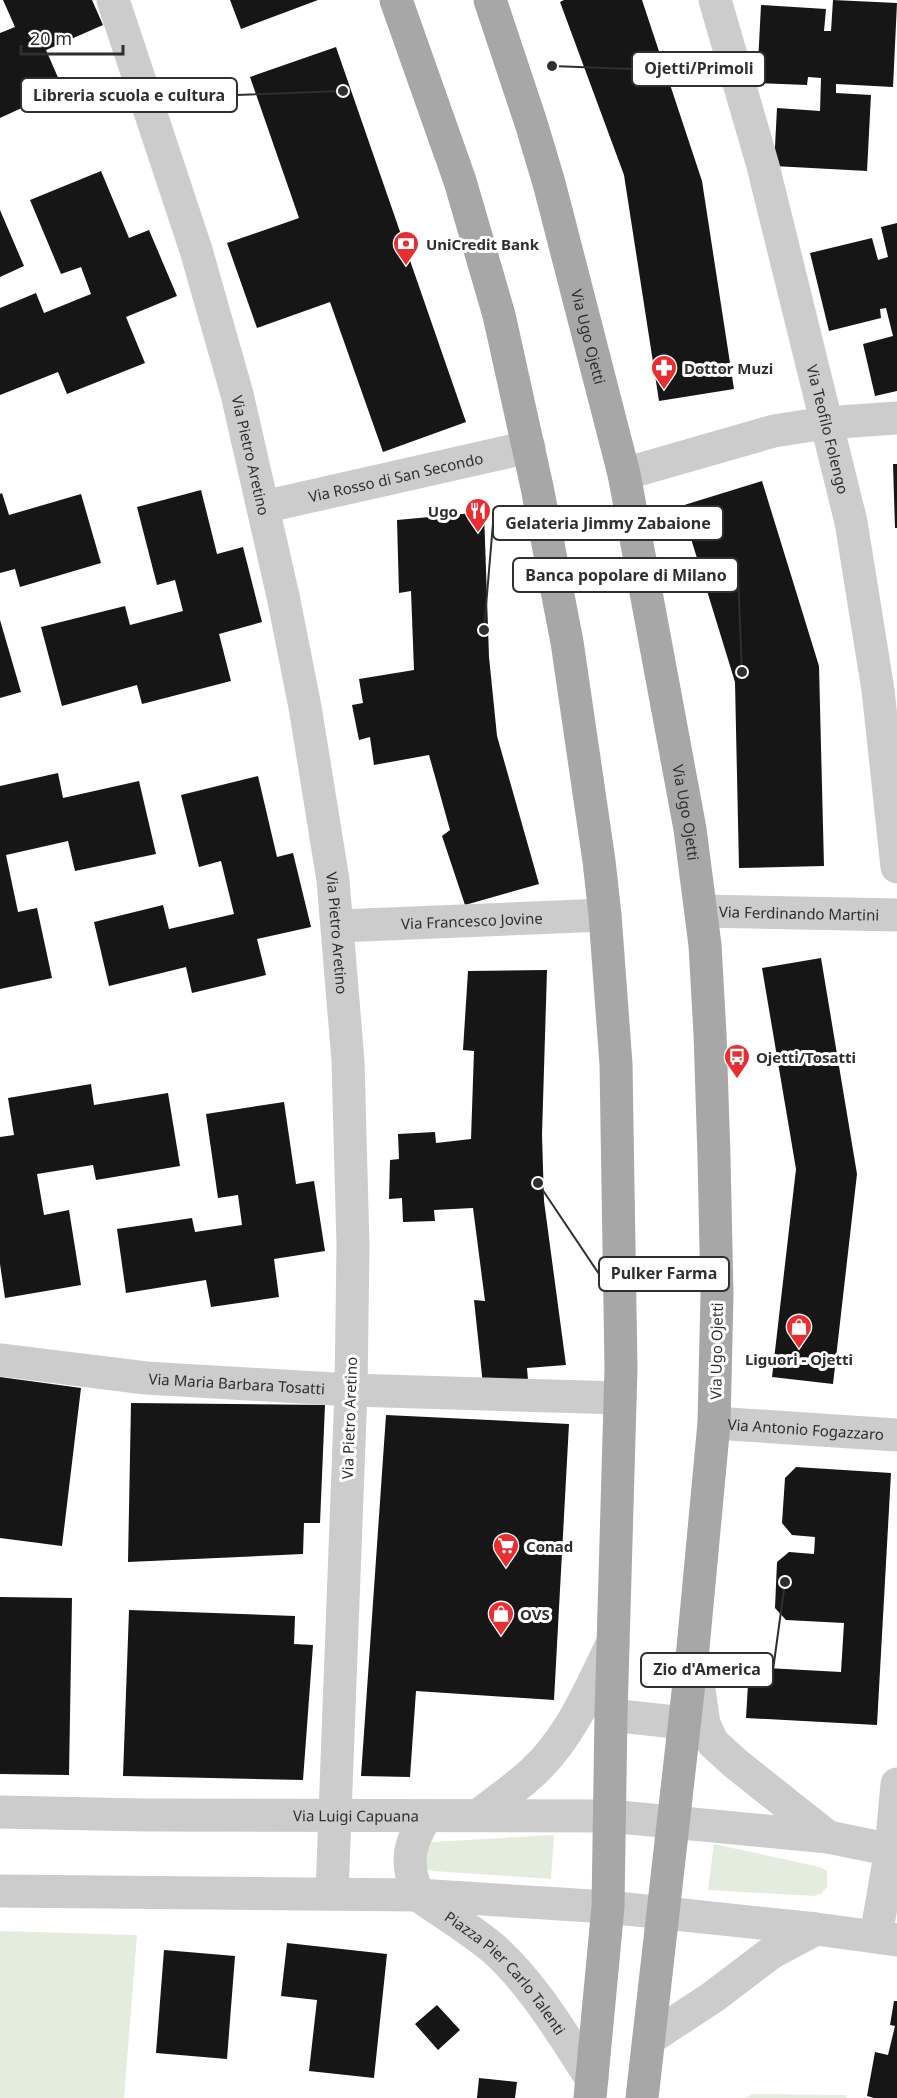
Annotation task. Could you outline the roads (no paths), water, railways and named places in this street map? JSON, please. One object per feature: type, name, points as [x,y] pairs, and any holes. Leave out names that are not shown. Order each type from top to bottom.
[{"type":"main road","points":[[396,0],[474,223],[499,315],[529,447],[567,642],[598,850],[616,1064],[620,1398],[613,1642]]},
{"type":"main road","name":"Via Ugo Ojetti","points":[[490,0],[549,183],[624,474],[690,829],[701,911],[710,1034],[717,1295],[714,1423],[693,1648]]},
{"type":"main road","name":"Piazza Pier Carlo Talenti","points":[[591,2088],[608,1907],[613,1642]]},
{"type":"main road","points":[[642,2098],[693,1648]]},
{"type":"street","name":"Via Pietro Aretino","points":[[113,0],[181,202],[237,393],[284,596],[327,838],[338,926],[348,1061],[352,1160],[351,1390],[332,1894]]},
{"type":"street","name":"Via Teofilo Folengo","points":[[715,0],[763,166],[851,522],[888,689],[897,867]]},
{"type":"street","points":[[624,474],[774,431],[825,423],[897,418]]},
{"type":"street","name":"Via Rosso di San Secondo","points":[[263,507],[529,447]]},
{"type":"street","name":"Via Ferdinando Martini","points":[[701,911],[897,915]]},
{"type":"street","name":"Via Francesco Jovine","points":[[338,926],[605,915]]},
{"type":"street","name":"Via Maria Barbara Tosatti","points":[[0,1360],[146,1378],[351,1390],[620,1398]]},
{"type":"street","name":"Via Antonio Fogazzaro","points":[[714,1423],[897,1436]]},
{"type":"street","points":[[479,1815],[533,1772],[556,1748],[578,1714],[613,1642]]},
{"type":"street","points":[[693,1648],[704,1724],[713,1743],[828,1836]]},
{"type":"street","points":[[611,1715],[684,1723]]},
{"type":"street","points":[[887,1938],[897,1784]]},
{"type":"street","name":"Via Luigi Capuana","points":[[0,1812],[426,1817],[416,1834],[410,1854],[412,1880],[418,1895]]},
{"type":"street","points":[[426,1817],[609,1816],[828,1836],[894,1850]]},
{"type":"street","points":[[0,1891],[418,1895]]},
{"type":"street","name":"Piazza Pier Carlo Talenti","points":[[418,1895],[608,1907],[887,1938]]},
{"type":"street","name":"Piazza Pier Carlo Talenti","points":[[418,1895],[479,1937],[513,1969],[549,2014],[591,2088]]},
{"type":"street","points":[[649,2039],[713,1997],[771,1953],[816,1929]]},
{"type":"place","name":"Ojetti/Primoli","points":[[552,66]]},
{"type":"place","name":"Libreria scuola e cultura","points":[[343,91]]},
{"type":"place","name":"UniCredit Bank","points":[[406,267]]},
{"type":"place","name":"Dottor Muzi","points":[[664,391]]},
{"type":"place","name":"Ugo","points":[[478,534]]},
{"type":"place","name":"Gelateria Jimmy Zabaione","points":[[484,630]]},
{"type":"place","name":"Banca popolare di Milano","points":[[742,672]]},
{"type":"place","name":"Ojetti/Tosatti","points":[[737,1080]]},
{"type":"place","name":"Pulker Farma","points":[[538,1183]]},
{"type":"place","name":"Liguori - Ojetti","points":[[799,1350]]},
{"type":"place","name":"Conad","points":[[506,1569]]},
{"type":"place","name":"Zio d'America","points":[[785,1582]]},
{"type":"place","name":"OVS","points":[[501,1637]]}]
